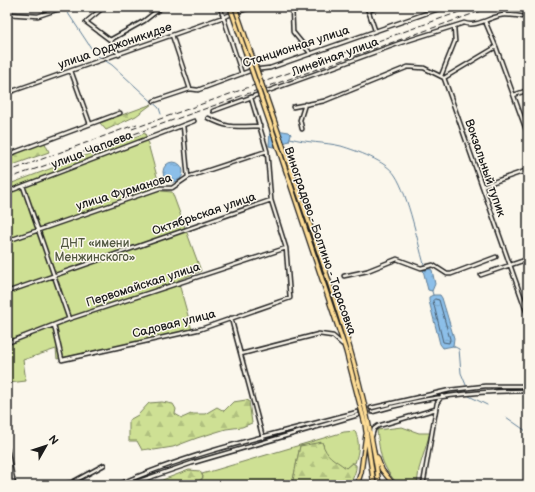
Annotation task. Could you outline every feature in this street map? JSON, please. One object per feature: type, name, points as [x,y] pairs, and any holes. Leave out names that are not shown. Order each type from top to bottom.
[{"type":"main road","name":"Виноградово - Болтино - Тарасовка","points":[[230,7],[346,351],[366,424],[374,485]]},
{"type":"main road","name":"Виноградово - Болтино - Тарасовка","points":[[235,7],[354,358],[374,446],[379,485]]},
{"type":"main road","points":[[357,485],[365,454],[366,424]]},
{"type":"main road","points":[[374,446],[382,470],[394,485]]},
{"type":"street","points":[[104,7],[86,22],[110,40],[118,55]]},
{"type":"street","points":[[110,40],[144,21],[162,7]]},
{"type":"street","points":[[220,7],[242,74]]},
{"type":"street","name":"улица Орджоникидзе","points":[[7,94],[252,7]]},
{"type":"street","points":[[292,7],[293,32],[311,54]]},
{"type":"street","points":[[367,7],[376,30]]},
{"type":"street","points":[[368,11],[378,7]]},
{"type":"street","name":"Станционная улица","points":[[154,101],[190,89],[198,90],[242,74],[270,68],[444,7]]},
{"type":"street","points":[[502,7],[505,15],[528,18]]},
{"type":"street","points":[[7,14],[38,16],[62,8]]},
{"type":"street","name":"Линейная улица","points":[[213,111],[400,43],[464,23],[468,24],[485,21],[505,15]]},
{"type":"street","points":[[485,21],[528,135]]},
{"type":"street","points":[[443,77],[455,39],[454,26]]},
{"type":"street","points":[[172,35],[190,89]]},
{"type":"street","points":[[443,77],[496,47]]},
{"type":"street","points":[[293,107],[324,101],[408,67],[424,68],[443,77]]},
{"type":"street","points":[[71,71],[90,124]]},
{"type":"street","name":"Вокзальный тупик","points":[[443,77],[528,316]]},
{"type":"street","points":[[514,95],[528,90]]},
{"type":"street","points":[[251,98],[267,151],[271,200],[286,248]]},
{"type":"street","points":[[302,129],[300,120],[305,104]]},
{"type":"street","points":[[7,155],[120,113]]},
{"type":"street","points":[[208,118],[218,124],[234,128],[260,126]]},
{"type":"street","points":[[188,177],[183,125],[194,122]]},
{"type":"street","name":"улица Чапаева","points":[[7,192],[183,125]]},
{"type":"street","name":"улица Фурманова","points":[[7,241],[160,188],[172,188],[188,177],[267,151]]},
{"type":"street","points":[[482,186],[528,170]]},
{"type":"street","points":[[23,186],[69,319]]},
{"type":"street","name":"Октябрьская улица","points":[[7,292],[271,200]]},
{"type":"street","name":"Садовая улица","points":[[54,325],[62,360],[201,329],[290,298],[286,248]]},
{"type":"street","name":"Первомайская улица","points":[[7,343],[69,319],[286,248]]},
{"type":"street","points":[[344,276],[367,271],[397,260],[421,268],[433,265],[447,274],[451,274],[496,257]]},
{"type":"street","points":[[481,275],[528,259]]},
{"type":"street","points":[[231,318],[264,438]]},
{"type":"street","points":[[528,325],[526,332],[528,332]]},
{"type":"street","points":[[241,354],[319,334],[333,336],[338,339],[346,351]]},
{"type":"street","points":[[528,386],[485,386],[450,390],[371,410],[442,396],[486,391],[528,391]]},
{"type":"street","points":[[423,485],[438,400],[442,396]]},
{"type":"street","points":[[429,399],[434,401],[437,407]]},
{"type":"street","points":[[372,436],[374,429],[378,426],[437,407]]},
{"type":"street","points":[[118,485],[149,472],[272,435],[358,414],[158,474],[128,485]]},
{"type":"street","points":[[7,449],[14,485]]},
{"type":"street","points":[[58,485],[71,483],[104,465]]},
{"type":"green space","points":[[152,104],[136,116],[106,130],[100,123]]},
{"type":"green space","name":"ДНТ «имени Менжинского»","points":[[145,133],[161,191],[172,192],[201,271],[178,280],[192,330],[57,359],[56,349],[23,360],[26,381],[9,383],[7,378],[7,185]]},
{"type":"green space","points":[[44,141],[49,152],[7,167],[7,156]]},
{"type":"green space","points":[[249,401],[252,423],[242,427],[226,429],[173,447],[154,450],[142,450],[137,441],[129,441],[129,420],[138,415],[149,403],[162,402],[173,404],[176,409],[175,414],[182,418],[191,414],[205,414],[217,407],[224,411],[233,402]]},
{"type":"green space","points":[[402,427],[419,433],[430,433],[419,469],[417,485],[399,485],[388,472],[382,460],[377,430]]},
{"type":"green space","points":[[355,431],[358,443],[357,455],[355,463],[352,463],[346,468],[328,456],[325,452],[323,444],[300,446],[292,485],[211,485],[212,484],[207,481],[202,485],[193,485],[201,481],[203,477],[202,474],[344,432]]},
{"type":"green space","points":[[322,442],[328,455],[334,460],[346,468],[352,463],[356,465],[356,470],[352,481],[349,485],[292,485],[300,446]]},
{"type":"green space","points":[[189,470],[200,471],[203,477],[193,484],[178,486],[149,485]]},
{"type":"water","points":[[270,129],[289,132],[291,134],[289,141],[273,147],[269,146]]},
{"type":"water","points":[[169,162],[177,162],[183,168],[183,176],[177,182],[169,182],[163,176],[163,168]]},
{"type":"water","points":[[423,270],[432,270],[435,284],[432,291],[428,290]]},
{"type":"water","points":[[433,295],[440,295],[442,298],[454,338],[453,346],[443,348],[440,344],[429,301],[429,297]]},
{"type":"waterway","points":[[64,7],[95,54],[112,65],[159,108],[161,114]]},
{"type":"waterway","points":[[290,138],[341,146],[371,157],[391,170],[405,195],[426,271]]},
{"type":"waterway","points":[[432,291],[433,295]]},
{"type":"waterway","points":[[453,346],[459,349],[461,373],[466,385]]},
{"type":"waterway","points":[[469,396],[487,405]]},
{"type":"waterway","points":[[506,417],[526,431],[528,435]]},
{"type":"railway","points":[[132,129],[473,7]]},
{"type":"railway","points":[[7,179],[492,7]]},
{"type":"railway","points":[[7,172],[137,124]]}]
